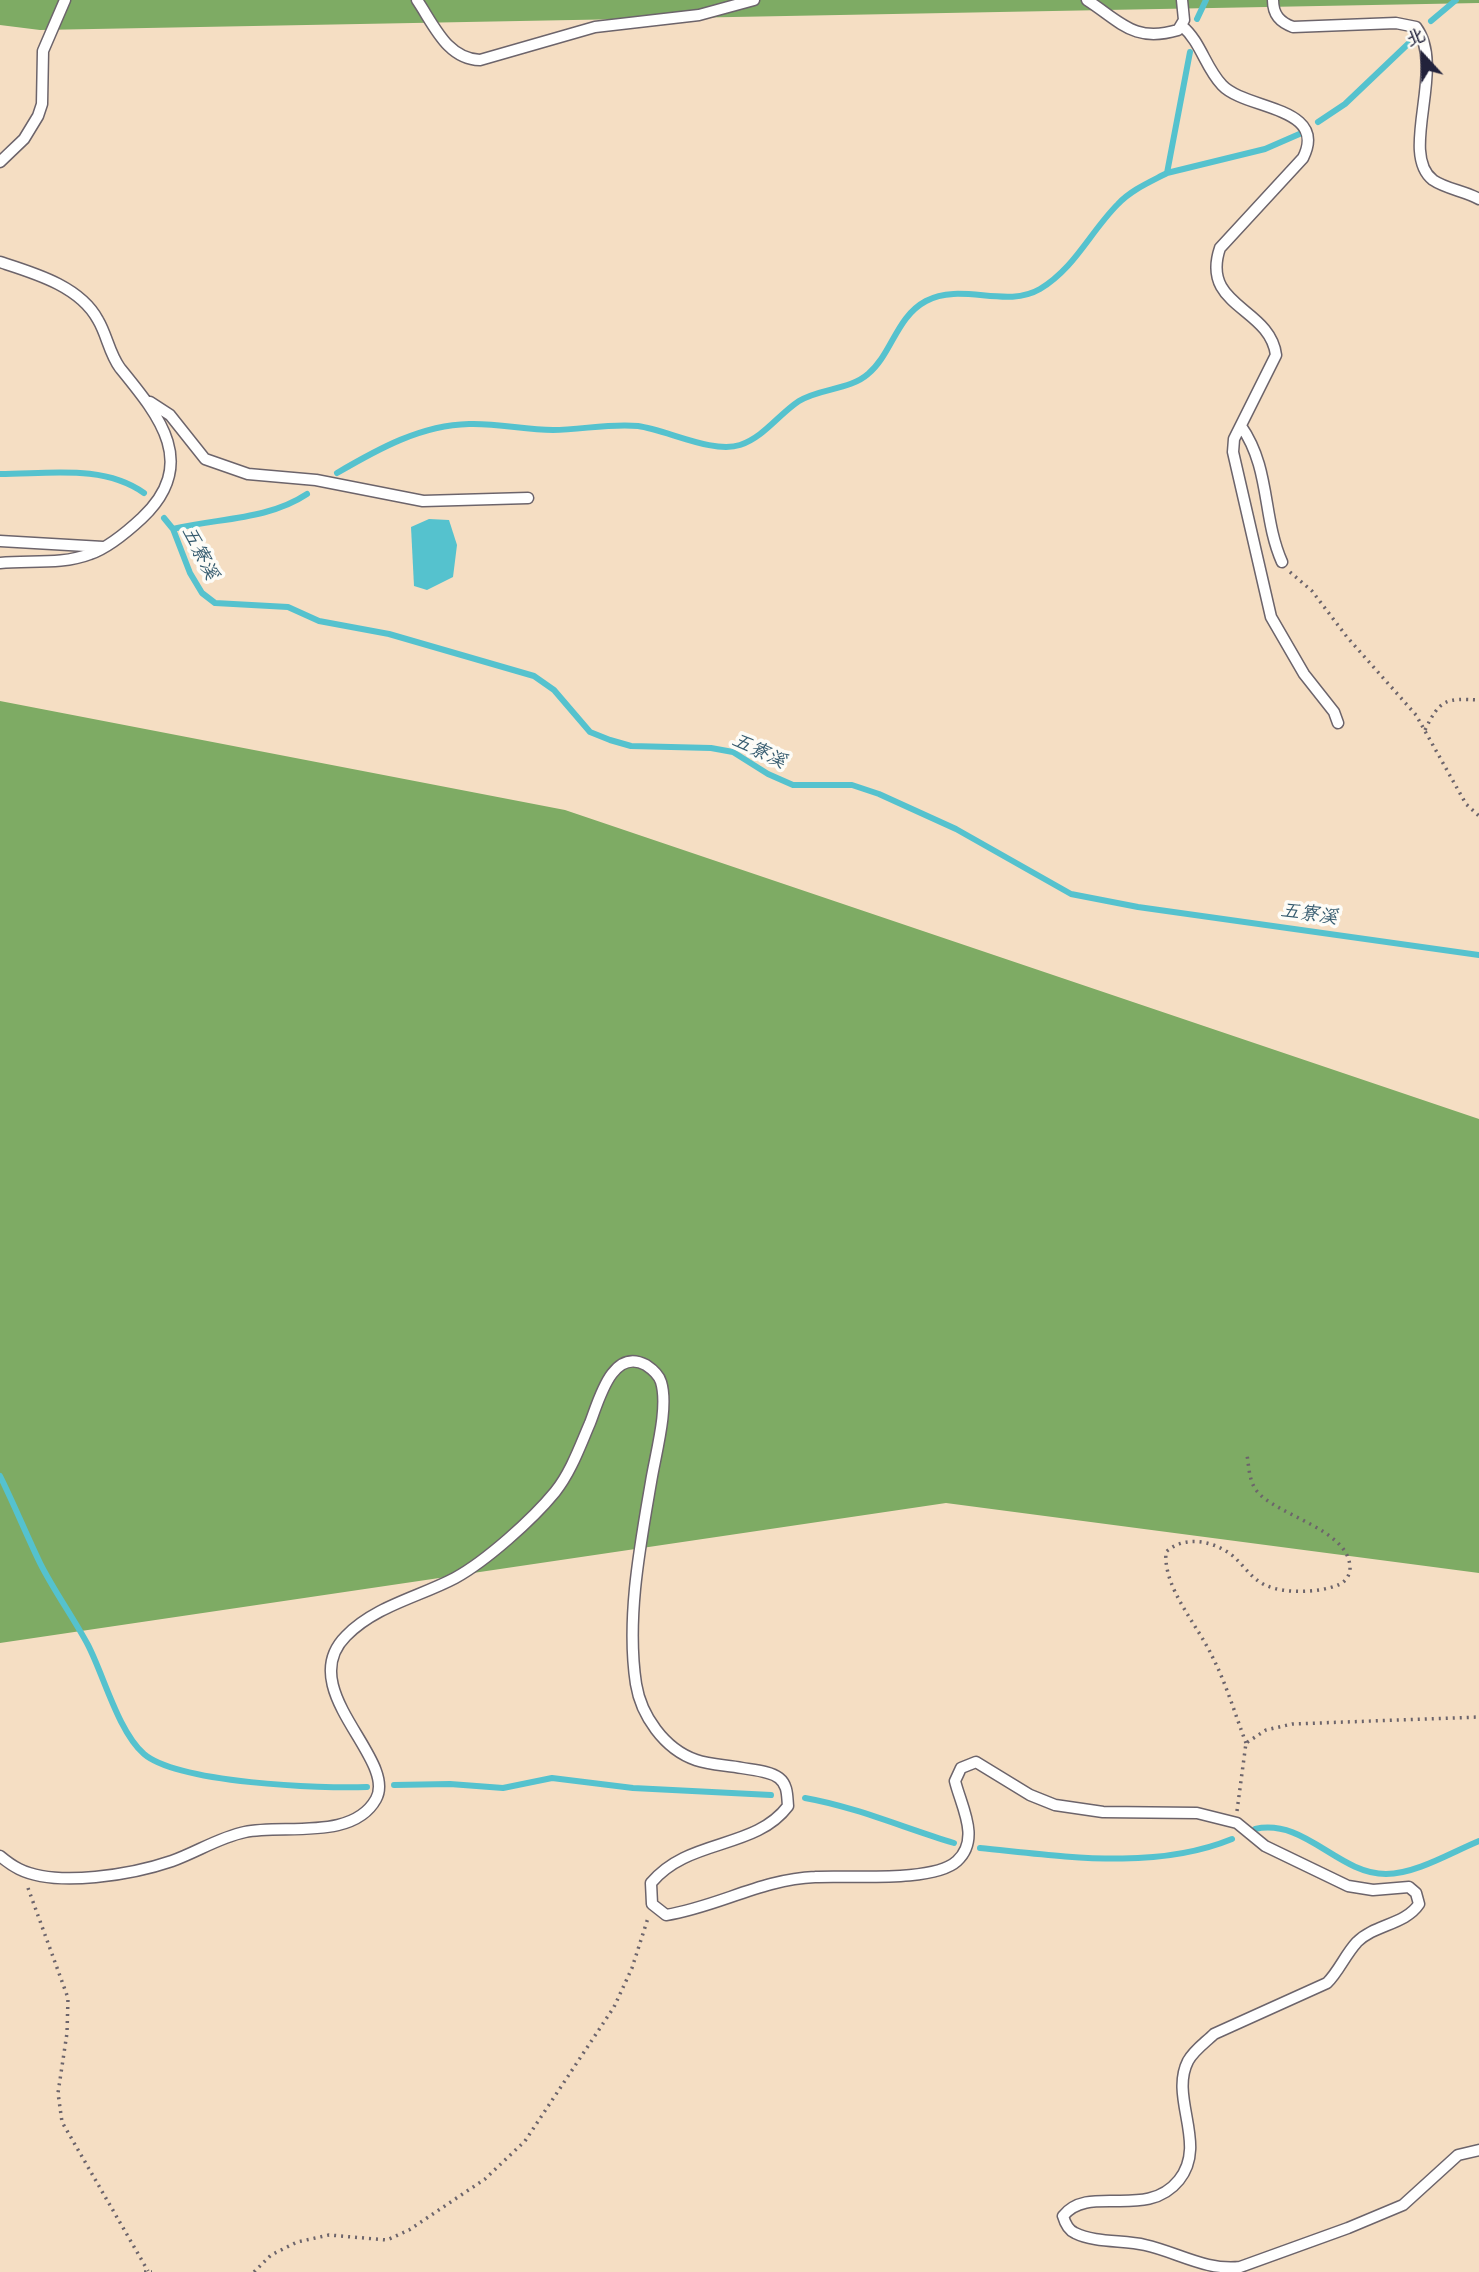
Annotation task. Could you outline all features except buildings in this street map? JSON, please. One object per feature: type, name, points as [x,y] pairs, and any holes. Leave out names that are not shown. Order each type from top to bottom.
[{"type":"lane","points":[[0,162],[24,139],[43,104],[43,51],[65,0]]},
{"type":"lane","points":[[417,0],[450,50],[467,60],[480,60],[595,27],[699,15],[754,0]]},
{"type":"lane","points":[[1087,0],[1131,32],[1158,34],[1178,30],[1182,26],[1182,0]]},
{"type":"lane","points":[[1273,0],[1276,16],[1282,23],[1293,27],[1396,23],[1416,27],[1428,51],[1419,150],[1421,162],[1434,180],[1479,199]]},
{"type":"lane","points":[[1182,26],[1195,37],[1223,87],[1238,97],[1292,115],[1301,122],[1307,135],[1308,147],[1303,158],[1220,248],[1215,262],[1221,288],[1233,302],[1262,325],[1275,345],[1276,355],[1241,426],[1233,452],[1270,617],[1304,674],[1338,723]]},
{"type":"lane","points":[[0,262],[69,289],[85,303],[98,319],[119,366],[147,399],[159,421],[170,456],[170,479],[165,493],[149,511],[104,547],[89,555],[60,561],[0,563]]},
{"type":"lane","points":[[147,399],[170,415],[205,458],[248,474],[316,480],[423,501],[528,498]]},
{"type":"lane","points":[[1241,426],[1252,443],[1258,460],[1268,495],[1275,545],[1282,562]]},
{"type":"lane","points":[[0,541],[104,547]]},
{"type":"lane","points":[[0,1856],[21,1871],[55,1877],[128,1873],[172,1861],[243,1832],[335,1825],[355,1818],[373,1804],[379,1793],[378,1774],[333,1689],[332,1662],[342,1638],[370,1616],[454,1579],[483,1561],[555,1492],[574,1460],[606,1381],[621,1364],[637,1361],[652,1368],[661,1382],[663,1406],[647,1503],[635,1610],[632,1655],[637,1691],[648,1718],[668,1744],[694,1760],[777,1776],[786,1788],[788,1806],[777,1821],[746,1835],[691,1852],[664,1867],[651,1883],[652,1903],[666,1916],[688,1912],[756,1887],[812,1877],[905,1876],[939,1869],[957,1861],[969,1842],[967,1821],[956,1781],[961,1768],[976,1762],[1030,1795],[1055,1805],[1103,1812],[1197,1813],[1237,1823],[1265,1846],[1348,1886],[1373,1889],[1409,1888],[1416,1893],[1419,1904],[1413,1913],[1375,1929],[1357,1943],[1341,1969],[1326,1983],[1214,2034],[1199,2047],[1188,2060],[1183,2079],[1191,2160],[1182,2177],[1168,2192],[1135,2202],[1082,2202],[1071,2206],[1063,2216],[1066,2224],[1074,2233],[1089,2237],[1147,2245],[1223,2269],[1240,2267],[1403,2205],[1458,2155],[1479,2150]]},
{"type":"path","points":[[1282,562],[1296,579],[1312,591],[1347,637],[1416,715],[1466,804],[1479,816]]},
{"type":"path","points":[[1425,730],[1442,702],[1452,698],[1479,700]]},
{"type":"path","points":[[1237,1823],[1247,1743],[1213,1657],[1172,1585],[1165,1566],[1166,1552],[1176,1543],[1190,1540],[1213,1546],[1229,1553],[1250,1575],[1266,1586],[1294,1591],[1329,1589],[1343,1583],[1350,1574],[1349,1560],[1335,1542],[1305,1519],[1272,1504],[1257,1491],[1250,1479],[1247,1455]]},
{"type":"path","points":[[1247,1743],[1266,1730],[1292,1724],[1479,1717]]},
{"type":"path","points":[[21,1871],[68,1998],[67,2033],[58,2093],[62,2122],[148,2272]]},
{"type":"path","points":[[254,2272],[271,2255],[297,2242],[329,2235],[387,2240],[409,2230],[485,2179],[525,2141],[614,2007],[632,1968],[652,1903]]},
{"type":"green space","points":[[0,0],[1479,0],[1479,3],[40,30],[0,25]]},
{"type":"green space","points":[[0,701],[565,810],[1479,1119],[1479,1573],[946,1503],[0,1643]]},
{"type":"water","points":[[429,519],[449,520],[457,545],[453,577],[427,590],[414,586],[411,527]]},
{"type":"waterway","points":[[1197,19],[1206,0]]},
{"type":"waterway","points":[[1431,21],[1456,0]]},
{"type":"waterway","points":[[1318,122],[1345,104],[1408,44]]},
{"type":"waterway","points":[[337,473],[400,440],[451,425],[553,430],[627,425],[650,428],[717,446],[729,447],[749,441],[799,401],[853,383],[868,374],[883,356],[908,316],[926,301],[954,294],[998,297],[1027,294],[1040,289],[1063,271],[1123,199],[1167,173],[1190,52]]},
{"type":"waterway","points":[[1167,173],[1265,149],[1304,132]]},
{"type":"waterway","name":"五寮溪","points":[[0,474],[93,474],[128,484],[144,493]]},
{"type":"waterway","points":[[173,529],[259,514],[292,503],[307,494]]},
{"type":"waterway","name":"五寮溪","points":[[164,518],[173,529],[190,573],[202,593],[215,603],[288,607],[319,621],[389,634],[534,676],[554,690],[590,732],[631,746],[711,748],[733,752],[768,774],[793,785],[852,785],[879,794],[956,829],[1071,894],[1138,907],[1479,955]]},
{"type":"waterway","points":[[0,1476],[40,1563],[88,1645],[119,1718],[144,1754],[161,1764],[217,1778],[318,1787],[367,1787]]},
{"type":"waterway","points":[[394,1785],[450,1784],[503,1788],[552,1778],[633,1788],[771,1795]]},
{"type":"waterway","points":[[805,1798],[861,1812],[954,1843]]},
{"type":"waterway","points":[[1255,1829],[1290,1831],[1352,1865],[1369,1872],[1386,1874],[1421,1866],[1479,1841]]},
{"type":"waterway","points":[[980,1848],[1075,1857],[1140,1858],[1202,1849],[1232,1839]]}]
